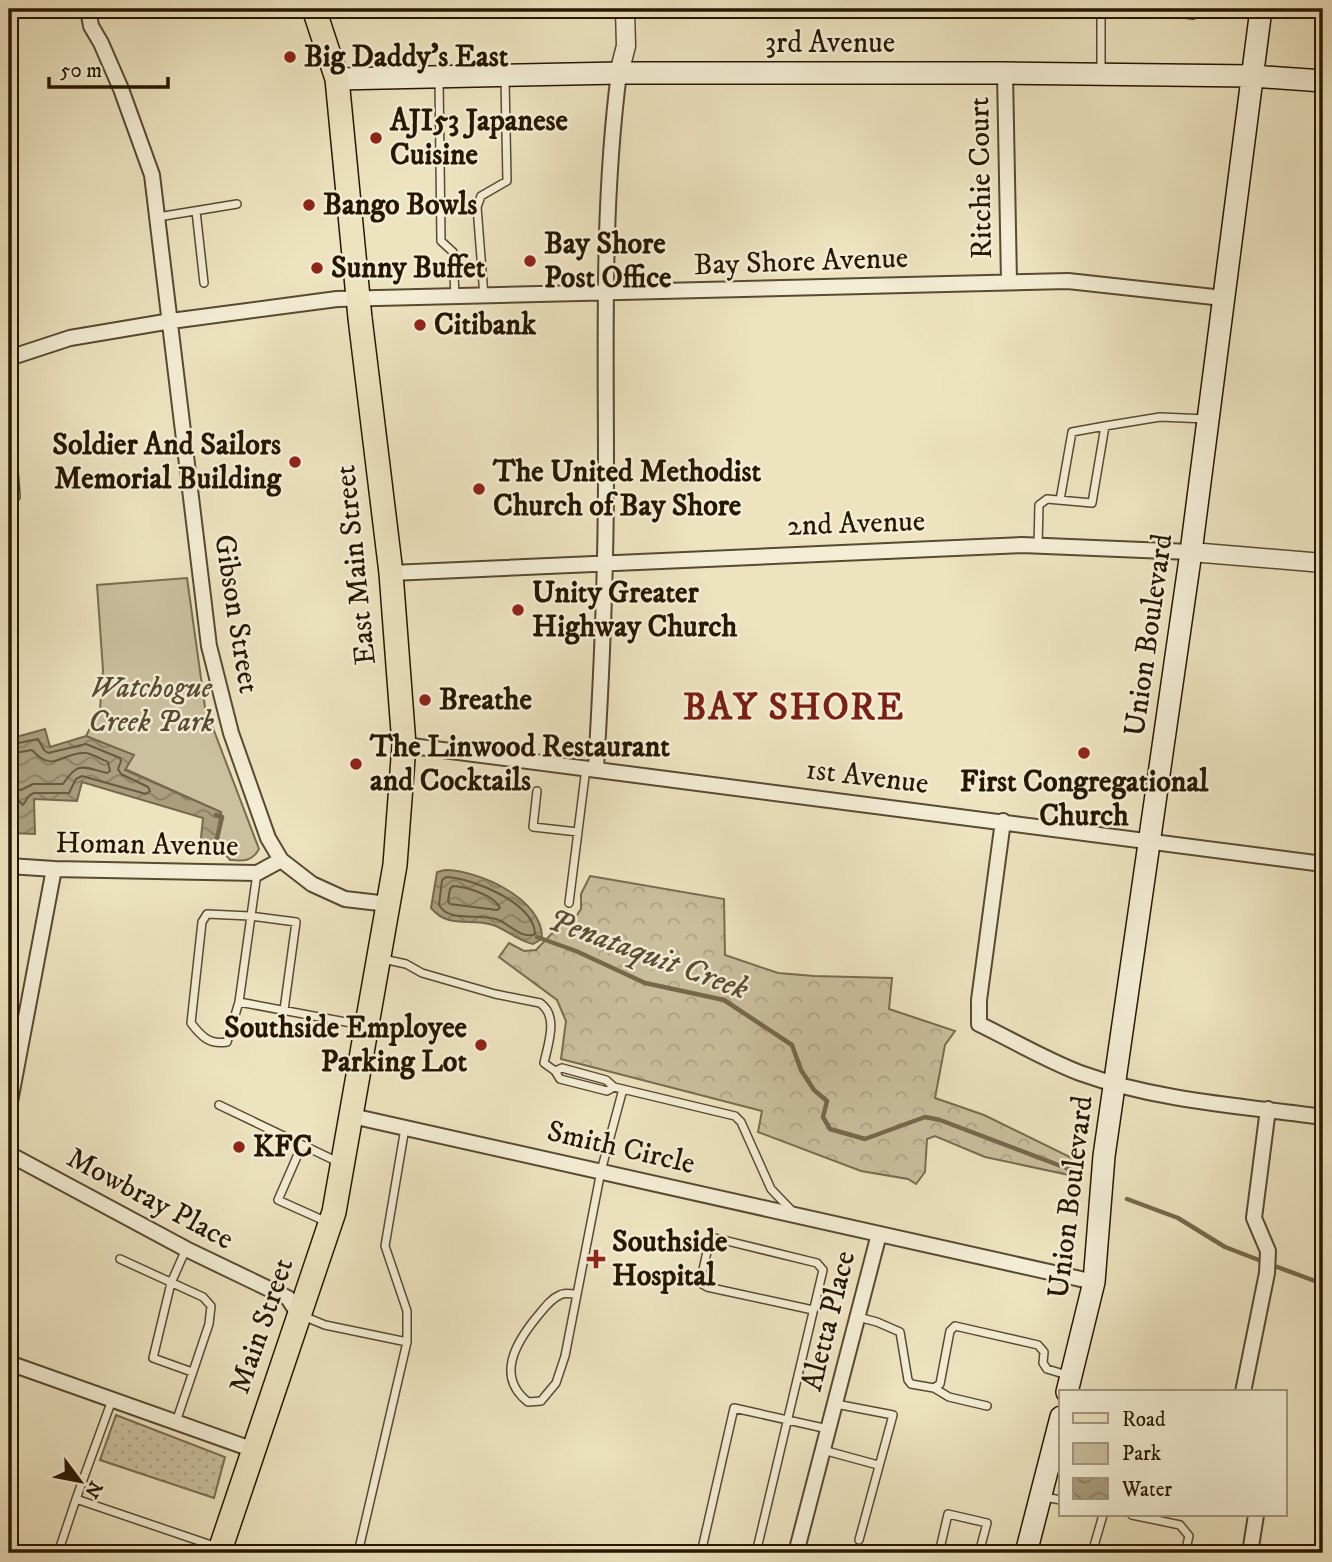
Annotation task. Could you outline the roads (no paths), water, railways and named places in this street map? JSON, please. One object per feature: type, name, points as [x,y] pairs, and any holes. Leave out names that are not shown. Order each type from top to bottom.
[{"type":"main road","name":"East Main Street","points":[[314,9],[337,79],[358,298],[391,573],[404,745],[396,852],[352,1116]]},
{"type":"main road","name":"Union Boulevard","points":[[1069,1384],[1094,1282],[1098,1202],[1191,552],[1261,9]]},
{"type":"main road","name":"3rd Avenue","points":[[337,79],[619,73],[1005,73],[1252,76],[1323,81]]},
{"type":"main road","name":"Main Street","points":[[220,1551],[330,1223],[352,1116]]},
{"type":"main road","points":[[1026,1553],[1050,1498],[1059,1432]]},
{"type":"street","name":"Gibson Street","points":[[88,9],[91,26],[101,43],[152,175],[209,646],[234,745],[268,838],[281,860],[312,884],[345,899],[388,904]]},
{"type":"street","points":[[591,768],[606,562],[605,294],[609,178],[619,73],[625,46],[625,9]]},
{"type":"street","name":"Ritchie Court","points":[[1005,73],[1009,282]]},
{"type":"street","name":"Bay Shore Avenue","points":[[9,358],[70,338],[171,321],[335,299],[1068,281],[1223,298]]},
{"type":"street","name":"2nd Avenue","points":[[391,573],[1038,546],[1191,552],[1323,563]]},
{"type":"street","name":"1st Avenue","points":[[404,745],[1323,864]]},
{"type":"street","points":[[1003,821],[979,1000],[979,1024],[1079,1072],[1116,1084],[1164,1095],[1323,1117]]},
{"type":"street","name":"Homan Avenue","points":[[9,866],[257,873],[281,860]]},
{"type":"street","points":[[9,1107],[54,869]]},
{"type":"street","points":[[1243,1390],[1267,1273],[1268,1251],[1254,1218],[1268,1109]]},
{"type":"street","name":"Smith Circle","points":[[352,1116],[879,1234]]},
{"type":"street","name":"Mowbray Place","points":[[9,1154],[186,1250],[288,1298],[299,1315]]},
{"type":"street","name":"Aletta Place","points":[[796,1553],[879,1234],[1094,1282]]},
{"type":"street","points":[[9,1363],[254,1450]]},
{"type":"street","points":[[1250,1553],[1256,1516]]},
{"type":"lane","points":[[1101,9],[1101,75]]},
{"type":"lane","points":[[1147,9],[1193,15],[1194,9]]},
{"type":"lane","points":[[484,297],[477,207],[481,196],[507,181],[505,75]]},
{"type":"lane","points":[[439,76],[441,241],[453,253],[455,297]]},
{"type":"lane","points":[[158,217],[237,204]]},
{"type":"lane","points":[[196,211],[204,283]]},
{"type":"lane","points":[[9,409],[16,497]]},
{"type":"lane","points":[[1059,500],[1072,432],[1160,417],[1208,419]]},
{"type":"lane","points":[[1038,546],[1039,505],[1048,499],[1092,503],[1105,426]]},
{"type":"lane","points":[[569,903],[578,832],[591,768]]},
{"type":"lane","points":[[537,791],[533,827],[578,832]]},
{"type":"lane","points":[[257,873],[250,916],[239,1002],[227,1042],[205,1040],[191,1023],[202,922],[207,914],[250,916],[296,922],[284,1010]]},
{"type":"lane","points":[[379,958],[406,964],[422,973],[495,994],[524,999],[545,1007],[551,1018],[551,1029],[544,1063],[555,1071],[560,1079],[607,1091],[614,1087],[735,1116],[741,1122],[771,1189],[795,1214]]},
{"type":"lane","points":[[239,1002],[367,1025]]},
{"type":"lane","points":[[576,1294],[561,1293],[548,1303],[524,1332],[516,1349],[510,1378],[517,1394],[528,1402],[541,1401],[556,1383],[565,1356],[601,1171],[623,1089]]},
{"type":"lane","points":[[219,1105],[343,1164]]},
{"type":"lane","points":[[358,1553],[407,1342],[407,1311],[385,1247],[405,1127]]},
{"type":"lane","points":[[302,1145],[278,1200],[330,1223]]},
{"type":"lane","points":[[756,1553],[823,1270],[817,1263],[715,1238],[709,1243],[700,1283],[707,1287],[813,1310]]},
{"type":"lane","points":[[186,1250],[171,1283],[153,1358],[192,1372]]},
{"type":"lane","points":[[120,1259],[203,1297],[211,1306],[209,1324],[176,1422]]},
{"type":"lane","points":[[299,1315],[325,1325],[407,1342]]},
{"type":"lane","points":[[858,1317],[900,1332],[908,1380],[911,1384],[934,1388],[949,1397],[987,1406]]},
{"type":"lane","points":[[934,1388],[940,1384],[950,1331],[955,1326],[1038,1345],[1044,1352],[1043,1363],[1047,1369],[1069,1384]]},
{"type":"lane","points":[[58,1553],[112,1399]]},
{"type":"lane","points":[[836,1404],[893,1415],[859,1540]]},
{"type":"lane","points":[[701,1553],[734,1408],[828,1429]]},
{"type":"lane","points":[[822,1450],[878,1465]]},
{"type":"lane","points":[[76,1499],[220,1551]]},
{"type":"lane","points":[[939,1553],[948,1514],[987,1523],[979,1553]]},
{"type":"lane","points":[[1092,1553],[1103,1516]]},
{"type":"lane","points":[[1137,1516],[1180,1525],[1189,1536],[1185,1553]]},
{"type":"water","points":[[45,729],[50,747],[86,736],[134,755],[125,770],[221,812],[216,843],[219,845],[200,848],[203,818],[82,782],[77,801],[34,799],[35,834],[10,833],[14,805],[9,804],[9,739]]},
{"type":"water","points":[[445,870],[474,875],[507,889],[532,911],[540,925],[542,939],[533,944],[493,925],[453,921],[438,915],[431,908],[437,872]]},
{"type":"waterway","points":[[216,815],[222,817],[216,843]]},
{"type":"waterway","name":"Penataquit Creek","points":[[537,937],[576,951],[645,983],[724,1000],[792,1045],[801,1070],[814,1090],[827,1101],[823,1117],[830,1129],[865,1139],[925,1117],[940,1120],[1074,1171]]},
{"type":"waterway","name":"Penataquit Creek","points":[[1127,1199],[1178,1218],[1225,1247],[1264,1262]]},
{"type":"waterway","name":"Penataquit Creek","points":[[1272,1265],[1323,1284]]},
{"type":"place","name":"Big Daddy’s East","points":[[290,57]]},
{"type":"place","name":"AJI53 Japanese Cuisine","points":[[376,138]]},
{"type":"place","name":"Bango Bowls","points":[[309,205]]},
{"type":"place","name":"Bay Shore Post Office","points":[[530,261]]},
{"type":"place","name":"Sunny Buffet","points":[[317,268]]},
{"type":"place","name":"Citibank","points":[[420,325]]},
{"type":"place","name":"Soldier And Sailors Memorial Building","points":[[295,462]]},
{"type":"place","name":"The United Methodist Church of Bay Shore","points":[[479,489]]},
{"type":"place","name":"Unity Greater Highway Church","points":[[518,610]]},
{"type":"place","name":"Breathe","points":[[425,700]]},
{"type":"place","name":"First Congregational Church","points":[[1084,753]]},
{"type":"place","name":"The Linwood Restaurant and Cocktails","points":[[356,764]]},
{"type":"place","name":"Southside Employee Parking Lot","points":[[481,1045]]},
{"type":"place","name":"KFC","points":[[239,1147]]},
{"type":"place","name":"Southside Hospital","points":[[596,1259]]},
{"type":"district","name":"BAY SHORE","points":[[794,708]]},
{"type":"park label","name":"Watchogue Creek Park","points":[[151,705]]}]
